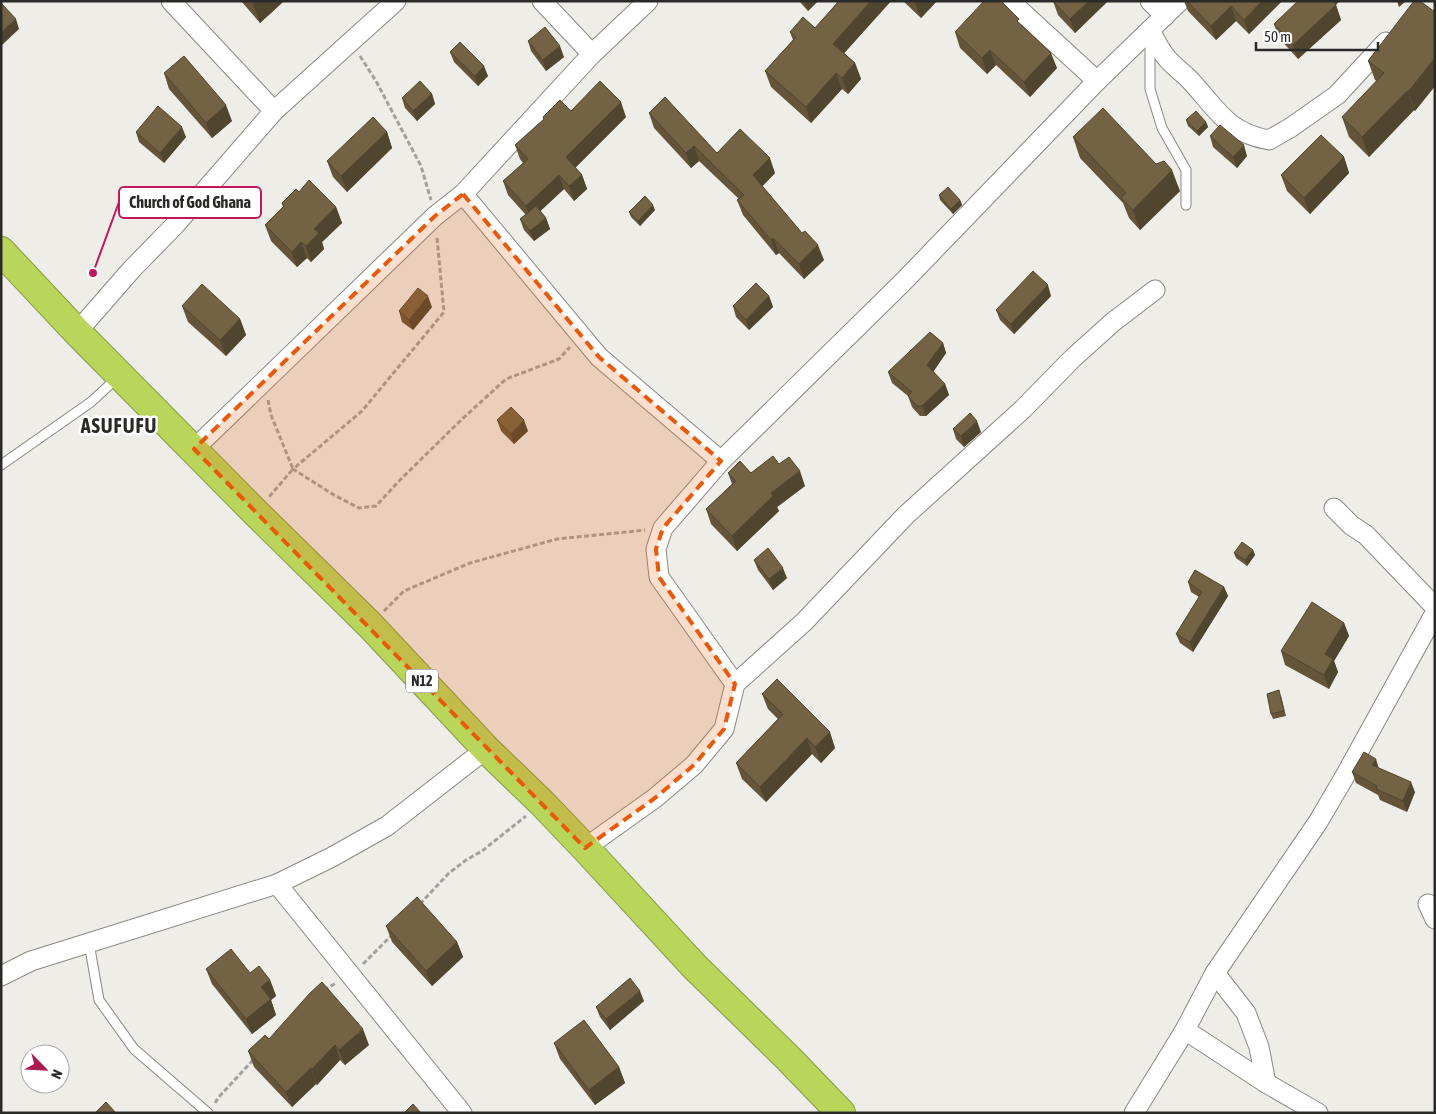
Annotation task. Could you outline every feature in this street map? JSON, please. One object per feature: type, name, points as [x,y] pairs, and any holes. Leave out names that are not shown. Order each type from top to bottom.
[{"type":"highway","name":"N12","points":[[1,251],[77,332],[370,625],[486,748],[542,802],[695,967],[789,1058],[841,1113]]},
{"type":"street","points":[[171,1],[274,111]]},
{"type":"street","points":[[77,332],[132,269],[175,225],[274,111],[396,1]]},
{"type":"street","points":[[542,1],[592,54]]},
{"type":"street","points":[[194,448],[435,216],[463,194],[592,54],[648,1]]},
{"type":"street","points":[[1010,1],[1097,81]]},
{"type":"street","points":[[1150,1],[1165,16]]},
{"type":"street","points":[[735,684],[659,577],[656,549],[663,528],[720,460],[904,281],[1097,81],[1180,1]]},
{"type":"street","points":[[1150,30],[1165,57],[1189,79],[1227,122],[1252,137],[1269,140],[1290,128],[1337,95],[1397,30]]},
{"type":"street","points":[[463,194],[599,357],[720,460]]},
{"type":"street","points":[[585,848],[655,798],[694,765],[724,729],[735,684],[804,622],[906,515],[1023,409],[1073,358],[1113,322],[1154,290]]},
{"type":"street","points":[[1334,508],[1351,525],[1366,535],[1435,607]]},
{"type":"street","points":[[1134,1113],[1185,1030],[1215,973],[1318,822],[1346,776],[1435,613]]},
{"type":"street","points":[[1,976],[31,961],[277,884],[332,857],[386,826],[486,748]]},
{"type":"street","points":[[277,884],[462,1113]]},
{"type":"street","points":[[1215,973],[1246,1013],[1260,1047],[1266,1083]]},
{"type":"street","points":[[1185,1030],[1266,1083],[1318,1113]]},
{"type":"lane","points":[[1150,30],[1150,89],[1162,128],[1186,170],[1186,205]]},
{"type":"lane","points":[[1,465],[91,402],[121,374]]},
{"type":"lane","points":[[89,943],[99,1000],[134,1049],[211,1109]]},
{"type":"path","points":[[256,513],[293,469],[362,411],[444,312],[435,216],[421,166],[376,81],[351,43]]},
{"type":"path","points":[[264,382],[271,415],[293,469],[334,495],[359,508],[376,506],[460,421],[506,379],[559,359],[573,343],[564,316]]},
{"type":"path","points":[[370,625],[404,591],[470,564],[557,538],[663,528]]},
{"type":"path","points":[[418,907],[449,873],[482,851],[542,802]]},
{"type":"path","points":[[318,993],[351,975],[393,934]]},
{"type":"path","points":[[211,1109],[218,1098],[258,1055]]},
{"type":"highlighted area","points":[[463,194],[599,357],[721,461],[663,528],[656,549],[659,577],[735,684],[724,729],[694,765],[655,798],[585,848],[194,449],[435,216]]},
{"type":"building","points":[[839,1],[871,1],[833,44],[855,63],[842,78],[836,73],[806,107],[765,71],[796,37],[790,32],[803,17],[815,28]]},
{"type":"building","points":[[984,1],[1001,1],[1019,19],[1017,21],[1051,53],[1024,82],[990,50],[982,58],[955,32]]},
{"type":"building","points":[[1053,1],[1089,1],[1070,19]]},
{"type":"building","points":[[1187,1],[1262,1],[1244,20],[1231,6],[1211,26]]},
{"type":"building","points":[[1298,1],[1333,1],[1336,5],[1293,45],[1274,24]]},
{"type":"building","points":[[1414,1],[1420,1],[1435,12],[1435,58],[1408,92],[1362,137],[1342,117],[1384,73],[1368,61]]},
{"type":"building","points":[[1,3],[16,19],[1,32]]},
{"type":"building","points":[[545,27],[560,46],[543,60],[528,41]]},
{"type":"building","points":[[460,42],[484,66],[475,76],[450,52]]},
{"type":"building","points":[[184,56],[226,105],[206,123],[164,73]]},
{"type":"building","points":[[420,81],[432,94],[413,111],[402,98]]},
{"type":"building","points":[[600,81],[621,102],[566,157],[582,175],[569,186],[559,175],[526,206],[503,181],[528,159],[515,145],[544,119],[543,117],[560,100],[571,111]]},
{"type":"building","points":[[665,97],[717,153],[740,129],[770,158],[753,175],[802,233],[805,231],[818,245],[799,264],[773,238],[771,240],[737,200],[744,195],[694,146],[686,153],[649,113]]},
{"type":"building","points":[[158,106],[182,127],[160,153],[136,132]]},
{"type":"building","points":[[1103,108],[1156,164],[1164,161],[1172,170],[1133,210],[1121,198],[1126,193],[1073,137]]},
{"type":"building","points":[[1196,111],[1206,122],[1197,131],[1186,120]]},
{"type":"building","points":[[373,117],[387,132],[341,176],[327,161]]},
{"type":"building","points":[[1220,125],[1244,145],[1233,157],[1210,136]]},
{"type":"building","points":[[1321,135],[1344,157],[1304,198],[1281,175]]},
{"type":"building","points":[[309,180],[336,207],[314,229],[319,233],[306,246],[301,242],[292,252],[265,225],[284,206],[282,203],[296,189],[299,192]]},
{"type":"building","points":[[948,187],[960,200],[951,209],[939,195]]},
{"type":"building","points":[[645,196],[653,205],[638,221],[629,212]]},
{"type":"building","points":[[536,206],[546,218],[530,231],[520,219]]},
{"type":"building","points":[[1033,271],[1048,285],[1011,324],[996,310]]},
{"type":"building","points":[[756,283],[769,296],[746,320],[733,306]]},
{"type":"building","points":[[202,284],[240,319],[220,340],[182,306]]},
{"type":"building","points":[[418,288],[428,296],[409,320],[399,311]]},
{"type":"building","points":[[930,332],[943,343],[927,365],[945,384],[922,406],[917,406],[908,396],[912,392],[888,372]]},
{"type":"building","points":[[511,407],[524,420],[511,434],[497,420]]},
{"type":"building","points":[[970,413],[977,421],[961,436],[953,429]]},
{"type":"building","points":[[773,456],[779,464],[789,457],[800,471],[771,493],[773,496],[732,536],[706,509],[736,481],[728,473],[740,461],[751,473]]},
{"type":"building","points":[[1242,542],[1253,550],[1245,560],[1234,553]]},
{"type":"building","points":[[768,548],[783,568],[769,579],[754,560]]},
{"type":"building","points":[[1195,570],[1224,587],[1190,642],[1176,634],[1202,592],[1188,582]]},
{"type":"building","points":[[1312,602],[1344,623],[1325,654],[1333,659],[1324,675],[1281,651]]},
{"type":"building","points":[[777,679],[830,732],[815,747],[807,738],[760,787],[736,763],[783,714],[762,694]]},
{"type":"building","points":[[1279,690],[1284,711],[1271,714],[1267,694]]},
{"type":"building","points":[[1364,752],[1376,759],[1372,765],[1411,782],[1403,801],[1376,789],[1377,786],[1352,772]]},
{"type":"building","points":[[417,897],[457,942],[426,971],[386,926]]},
{"type":"building","points":[[231,949],[250,973],[259,966],[270,980],[261,987],[271,999],[246,1019],[206,969]]},
{"type":"building","points":[[630,978],[640,991],[606,1019],[596,1007]]},
{"type":"building","points":[[322,982],[363,1029],[339,1050],[335,1045],[286,1092],[248,1051],[265,1035],[269,1039]]},
{"type":"building","points":[[584,1020],[619,1067],[589,1090],[554,1043]]},
{"type":"building","points":[[106,1102],[116,1113],[95,1113]]},
{"type":"building","points":[[413,1104],[421,1113],[404,1113]]},
{"type":"place","name":"Church of God Ghana","points":[[93,273]]},
{"type":"district","name":"ASUFUFU","points":[[119,425]]}]
